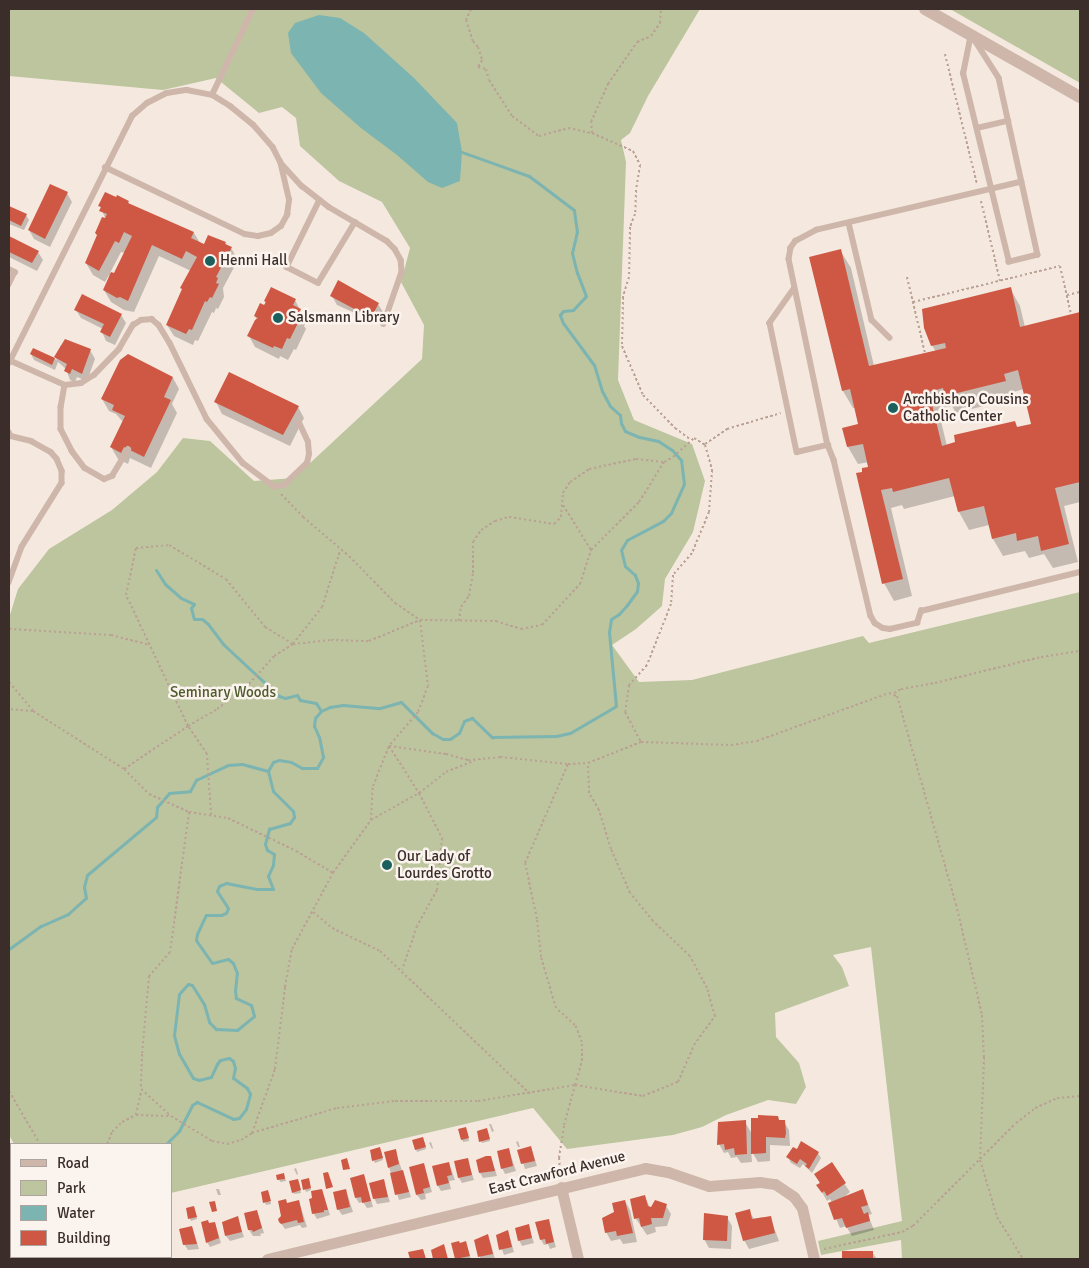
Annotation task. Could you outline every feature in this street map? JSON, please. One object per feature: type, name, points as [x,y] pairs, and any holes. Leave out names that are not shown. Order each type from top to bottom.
[{"type":"street","points":[[924,9],[1080,96]]},
{"type":"street","name":"East Crawford Avenue","points":[[267,1259],[646,1168],[668,1172],[709,1186],[760,1182],[775,1184],[794,1197],[802,1208],[813,1256]]},
{"type":"street","points":[[561,1187],[578,1259]]},
{"type":"lane","points":[[212,94],[253,9]]},
{"type":"lane","points":[[971,34],[999,78],[1038,255],[1009,262],[963,74],[971,34]]},
{"type":"lane","points":[[104,168],[245,234],[258,236],[271,233],[281,226],[287,214],[289,200],[287,185],[280,162],[273,148],[253,125],[231,107],[212,94],[187,90],[167,93],[147,103],[132,116],[104,168],[9,361],[65,385],[81,383],[94,375],[119,349],[133,325],[141,320],[152,319],[159,325],[170,343],[207,420],[243,464],[274,486],[284,485],[307,463],[309,454],[308,442],[300,423]]},
{"type":"lane","points":[[977,128],[1008,121]]},
{"type":"lane","points":[[280,162],[302,186],[320,200],[387,241],[396,249],[401,260],[398,286],[384,324]]},
{"type":"lane","points":[[1022,182],[817,230],[796,241],[791,248],[789,259],[828,445],[834,460],[871,616],[875,623],[883,628],[890,629],[917,623],[921,611],[1080,572]]},
{"type":"lane","points":[[320,200],[287,267],[318,283],[355,222]]},
{"type":"lane","points":[[849,223],[872,320],[890,338]]},
{"type":"lane","points":[[9,269],[15,272],[9,285]]},
{"type":"lane","points":[[794,289],[770,322],[788,412],[797,452],[828,445]]},
{"type":"lane","points":[[65,385],[61,408],[61,429],[72,451],[85,468],[104,479],[112,476],[128,449]]},
{"type":"lane","points":[[9,436],[32,441],[51,452],[62,471],[62,483],[22,547],[9,582]]},
{"type":"path","points":[[471,9],[466,20],[473,42],[478,47],[482,60],[478,67],[486,70],[489,80],[512,116],[540,136],[568,128],[592,133],[633,151],[640,165],[635,214],[630,226],[629,277],[623,297],[622,346],[642,395],[675,428],[691,440]]},
{"type":"path","points":[[592,133],[591,122],[608,84],[637,42],[651,36],[660,24],[661,9]]},
{"type":"path","points":[[946,54],[1000,281]]},
{"type":"path","points":[[913,302],[1060,266],[1071,314]]},
{"type":"path","points":[[907,277],[925,353]]},
{"type":"path","points":[[1067,296],[1080,292]]},
{"type":"path","points":[[705,445],[727,429],[788,412]]},
{"type":"path","points":[[211,815],[206,754],[188,726],[126,595],[136,548],[169,545],[226,579],[265,627],[293,644],[331,640],[370,641],[420,620],[496,621],[521,629],[542,625],[580,584],[591,550],[639,502],[664,462],[673,457],[694,438],[705,445],[712,470],[709,512],[692,553],[673,575],[671,604],[647,665],[629,685],[626,712],[641,742]]},
{"type":"path","points":[[459,620],[461,607],[468,596],[473,573],[473,542],[481,530],[495,520],[509,517],[554,524],[561,517],[563,494],[570,482],[589,469],[636,459],[664,462]]},
{"type":"path","points":[[274,486],[303,517],[340,551],[349,556],[395,602],[420,620],[428,686],[418,712],[389,746],[373,786],[371,820]]},
{"type":"path","points":[[562,504],[591,550]]},
{"type":"path","points":[[124,769],[217,709],[253,681],[274,656],[293,644],[322,607],[340,551]]},
{"type":"path","points":[[9,629],[111,635],[150,645]]},
{"type":"path","points":[[389,746],[446,754],[468,760],[500,757],[568,764],[588,763],[641,742],[731,745],[748,743],[901,689],[935,683],[1042,657],[1080,651]]},
{"type":"path","points":[[9,682],[33,711],[124,769],[149,794],[189,812],[228,818],[333,873]]},
{"type":"path","points":[[894,693],[897,696],[956,904],[982,1015],[984,1057],[980,1160],[997,1217],[1022,1259]]},
{"type":"path","points":[[9,709],[33,711]]},
{"type":"path","points":[[389,746],[420,793],[442,838],[438,890],[417,926],[402,970]]},
{"type":"path","points":[[252,1134],[275,1069],[285,987],[292,949],[333,873],[371,820],[420,793],[446,772],[477,759]]},
{"type":"path","points":[[141,1089],[171,1116],[212,1141],[227,1144],[252,1134],[337,1108],[395,1101],[478,1101],[530,1094],[575,1085],[643,1096],[678,1082],[694,1044],[715,1016],[706,988],[690,956],[653,922],[630,893],[611,849],[599,810],[589,793],[588,763]]},
{"type":"path","points":[[561,1187],[559,1158],[564,1125],[582,1061],[582,1042],[575,1026],[556,1008],[541,957],[537,919],[525,863],[568,764]]},
{"type":"path","points":[[136,1115],[141,1089],[149,976],[170,952],[189,812]]},
{"type":"path","points":[[313,912],[332,928],[380,951],[530,1094]]},
{"type":"path","points":[[9,1091],[39,1143]]},
{"type":"path","points":[[813,1256],[902,1232],[913,1226],[1035,1108],[1057,1098],[1080,1096]]},
{"type":"path","points":[[107,1143],[112,1132],[122,1122],[136,1115],[171,1116]]},
{"type":"green space","name":"Seminary Woods","points":[[9,9],[700,9],[648,96],[630,133],[621,140],[626,162],[618,380],[634,420],[692,444],[705,481],[693,532],[665,579],[662,606],[636,629],[612,645],[639,682],[692,680],[863,636],[869,643],[1080,592],[1080,1259],[902,1259],[901,1240],[821,1255],[818,1241],[902,1221],[871,947],[833,955],[842,967],[849,986],[775,1013],[776,1037],[799,1063],[806,1087],[796,1104],[768,1100],[726,1115],[702,1127],[673,1135],[567,1149],[533,1108],[172,1193],[172,1143],[13,1143],[9,1135],[9,618],[18,589],[49,549],[112,510],[157,472],[183,438],[210,441],[254,481],[294,478],[422,359],[424,325],[401,282],[410,248],[382,202],[339,181],[300,146],[296,118],[282,107],[259,113],[216,78],[163,90],[9,76]]},
{"type":"green space","points":[[950,9],[1080,9],[1080,83]]},
{"type":"water","points":[[319,15],[340,18],[364,33],[414,78],[457,123],[462,152],[460,181],[442,188],[428,182],[321,93],[291,53],[288,33],[295,23]]},
{"type":"building","points":[[50,184],[68,192],[45,239],[28,230]]},
{"type":"building","name":"Henni Hall","points":[[105,192],[116,197],[117,195],[129,201],[128,203],[194,232],[191,238],[204,244],[208,235],[226,242],[225,244],[232,247],[216,277],[218,278],[216,283],[219,284],[212,298],[210,297],[207,302],[205,301],[192,330],[189,329],[186,334],[166,325],[182,289],[180,288],[197,257],[186,251],[182,259],[152,245],[128,301],[120,297],[117,298],[103,290],[111,272],[114,273],[132,236],[124,232],[119,243],[115,241],[99,271],[85,263],[97,235],[95,233],[102,217],[105,218],[107,214],[99,211],[101,207],[98,206]]},
{"type":"building","points":[[9,206],[27,214],[21,226],[9,220]]},
{"type":"building","points":[[9,236],[39,251],[32,263],[9,252]]},
{"type":"building","name":"Archbishop Cousins Catholic Center","points":[[841,249],[869,366],[946,348],[945,343],[931,346],[924,328],[922,309],[1011,287],[1020,327],[1080,312],[1080,482],[1055,488],[1069,544],[1041,551],[1038,536],[1017,541],[1016,533],[992,539],[984,506],[958,512],[949,478],[893,492],[892,488],[881,490],[903,579],[882,584],[856,473],[862,472],[862,468],[868,467],[863,444],[847,447],[842,428],[858,424],[850,389],[842,391],[809,257]],"holes":[[[1018,370],[1031,424],[1017,427],[1015,421],[954,435],[955,442],[942,446],[929,392],[943,388],[945,396],[1006,381],[1004,374]]]},
{"type":"building","points":[[338,280],[379,303],[372,316],[361,310],[360,312],[330,296]]},
{"type":"building","name":"Salsmann Library","points":[[271,287],[296,299],[293,305],[301,309],[298,315],[301,317],[290,339],[287,338],[282,349],[274,346],[273,348],[247,336],[255,320],[258,318],[254,316],[260,303],[264,305]]},
{"type":"building","points":[[82,294],[122,314],[110,337],[100,332],[104,324],[74,310]]},
{"type":"building","points":[[65,339],[91,349],[82,374],[72,369],[70,374],[64,371],[67,364],[54,357]]},
{"type":"building","points":[[33,348],[55,358],[52,365],[30,354]]},
{"type":"building","points":[[128,354],[173,377],[164,397],[171,400],[144,457],[124,447],[121,453],[110,447],[125,416],[112,410],[114,405],[101,399],[120,360]]},
{"type":"building","points":[[229,372],[299,406],[283,435],[214,402]]},
{"type":"building","points":[[758,1115],[778,1116],[779,1120],[785,1120],[786,1133],[785,1138],[766,1137],[766,1153],[751,1154],[751,1118],[758,1118]]},
{"type":"building","points":[[746,1120],[747,1154],[735,1155],[734,1148],[725,1150],[724,1144],[717,1145],[718,1122]]},
{"type":"building","points":[[466,1127],[469,1138],[461,1140],[458,1129]]},
{"type":"building","points":[[487,1128],[490,1139],[479,1142],[477,1131]]},
{"type":"building","points":[[423,1137],[426,1147],[415,1150],[412,1140]]},
{"type":"building","points":[[801,1141],[819,1152],[809,1169],[805,1166],[807,1164],[800,1159],[797,1164],[786,1157],[793,1147],[797,1149]]},
{"type":"building","points":[[531,1146],[535,1161],[521,1164],[517,1150]]},
{"type":"building","points":[[380,1147],[383,1158],[372,1161],[370,1150]]},
{"type":"building","points":[[509,1148],[513,1166],[501,1169],[497,1151]]},
{"type":"building","points":[[396,1149],[399,1164],[388,1168],[384,1152]]},
{"type":"building","points":[[491,1156],[495,1171],[479,1173],[476,1160]]},
{"type":"building","points":[[347,1158],[350,1169],[343,1170],[341,1160]]},
{"type":"building","points":[[468,1158],[472,1175],[458,1178],[454,1161]]},
{"type":"building","points":[[449,1162],[452,1175],[447,1176],[449,1183],[437,1186],[432,1166]]},
{"type":"building","points":[[832,1162],[846,1183],[827,1196],[816,1185],[820,1183],[814,1174]]},
{"type":"building","points":[[424,1163],[430,1187],[423,1189],[424,1193],[416,1195],[409,1167]]},
{"type":"building","points":[[403,1170],[409,1192],[395,1195],[390,1173]]},
{"type":"building","points":[[328,1172],[333,1187],[326,1189],[323,1173]]},
{"type":"building","points":[[284,1173],[285,1179],[277,1180],[276,1175]]},
{"type":"building","points":[[364,1174],[371,1201],[362,1203],[361,1197],[355,1198],[350,1178]]},
{"type":"building","points":[[309,1178],[311,1188],[303,1190],[301,1180]]},
{"type":"building","points":[[298,1179],[301,1190],[292,1193],[289,1181]]},
{"type":"building","points":[[384,1179],[388,1197],[373,1199],[369,1183]]},
{"type":"building","points":[[322,1189],[328,1210],[312,1214],[309,1199],[312,1198],[311,1191]]},
{"type":"building","points":[[346,1189],[350,1207],[337,1210],[333,1192]]},
{"type":"building","points":[[863,1189],[868,1205],[861,1207],[864,1214],[868,1212],[870,1221],[846,1228],[842,1218],[834,1220],[828,1203]]},
{"type":"building","points":[[268,1190],[271,1201],[263,1203],[261,1192]]},
{"type":"building","points":[[645,1195],[648,1206],[651,1207],[655,1200],[667,1204],[663,1218],[651,1218],[652,1224],[641,1227],[639,1218],[634,1219],[630,1199]]},
{"type":"building","points":[[286,1199],[287,1203],[299,1200],[304,1222],[298,1223],[297,1220],[281,1224],[279,1222],[278,1219],[281,1216],[278,1201]]},
{"type":"building","points":[[625,1200],[633,1233],[617,1236],[616,1231],[605,1233],[602,1218],[614,1212],[612,1203]]},
{"type":"building","points":[[215,1201],[217,1211],[212,1212],[209,1202]]},
{"type":"building","points":[[194,1206],[197,1217],[188,1219],[186,1208]]},
{"type":"building","points":[[750,1209],[752,1219],[771,1216],[775,1233],[743,1241],[735,1213]]},
{"type":"building","points":[[257,1210],[262,1228],[253,1232],[248,1230],[244,1213]]},
{"type":"building","points":[[704,1213],[728,1216],[727,1241],[703,1240]]},
{"type":"building","points":[[238,1216],[242,1232],[225,1236],[222,1222]]},
{"type":"building","points":[[549,1219],[554,1242],[546,1244],[545,1239],[540,1240],[535,1222]]},
{"type":"building","points":[[208,1220],[209,1223],[215,1222],[219,1238],[206,1243],[201,1222]]},
{"type":"building","points":[[529,1224],[532,1238],[518,1241],[515,1228]]},
{"type":"building","points":[[192,1226],[197,1244],[183,1245],[179,1229]]},
{"type":"building","points":[[508,1230],[512,1247],[499,1250],[496,1235]]},
{"type":"building","points":[[488,1234],[493,1254],[478,1257],[474,1240]]},
{"type":"building","points":[[459,1241],[460,1243],[466,1241],[470,1256],[455,1259],[451,1243]]},
{"type":"building","points":[[444,1244],[448,1259],[433,1259],[431,1250]]},
{"type":"building","points":[[423,1249],[426,1259],[410,1259],[408,1252]]},
{"type":"building","points":[[842,1251],[873,1251],[873,1259],[842,1259]]},
{"type":"building","points":[[106,1258],[122,1259],[106,1259]]},
{"type":"waterway","points":[[167,1143],[179,1131],[192,1105],[197,1102],[233,1119],[239,1118],[246,1109],[250,1094],[247,1088],[233,1078],[235,1068],[233,1061],[229,1058],[220,1060],[211,1077],[199,1080],[193,1078],[179,1054],[174,1035],[179,994],[188,984],[192,985],[204,1004],[209,1022],[216,1029],[237,1030],[254,1016],[251,1005],[236,998],[237,973],[233,963],[228,959],[212,963],[196,940],[206,915],[226,913],[228,908],[217,891],[219,886],[226,883],[257,889],[273,889],[268,876],[273,865],[274,854],[267,850],[265,844],[269,829],[290,823],[294,817],[293,811],[273,791],[268,771],[273,762],[279,760],[291,762],[302,768],[317,768],[323,757],[319,737],[314,726],[315,718],[321,711],[330,707],[343,705],[380,708],[401,702],[432,733],[443,739],[450,739],[459,733],[464,721],[472,718],[492,737],[556,736],[570,733],[616,706],[609,632],[611,619],[619,614],[627,605],[637,591],[638,583],[635,575],[625,566],[621,550],[627,540],[663,521],[671,513],[684,484],[681,460],[672,450],[658,441],[639,437],[625,431],[620,415],[610,406],[602,391],[594,365],[563,323],[560,315],[563,311],[573,310],[586,296],[572,253],[577,232],[574,210],[529,176],[462,152]]},
{"type":"waterway","points":[[156,570],[165,584],[181,598],[194,604],[191,608],[194,619],[202,619],[208,624],[223,644],[279,696],[285,698],[297,695],[300,700],[316,703],[321,711]]},
{"type":"waterway","points":[[9,949],[41,926],[68,914],[86,898],[84,887],[87,875],[156,817],[157,807],[169,793],[190,791],[196,780],[228,765],[242,764],[268,771]]},
{"type":"place","name":"Henni Hall","points":[[210,261]]},
{"type":"place","name":"Salsmann Library","points":[[278,318]]},
{"type":"place","name":"Archbishop Cousins Catholic Center","points":[[893,408]]},
{"type":"place","name":"Our Lady of Lourdes Grotto","points":[[387,865]]}]
